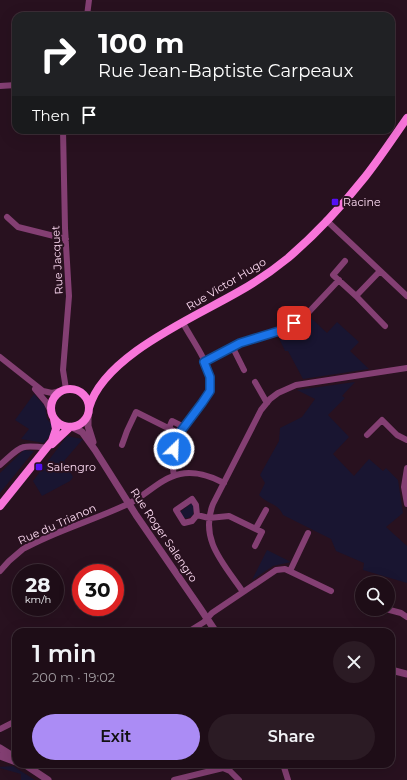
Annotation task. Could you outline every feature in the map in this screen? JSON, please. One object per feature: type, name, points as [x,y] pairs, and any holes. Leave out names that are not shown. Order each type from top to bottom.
[{"type":"main road","name":"Rue Victor Hugo","points":[[88,412],[94,394],[104,380],[140,349],[246,287],[272,270],[299,248],[366,176],[407,118]]},
{"type":"main road","name":"Rue Victor Hugo","points":[[78,390],[90,388],[104,380]]},
{"type":"main road","points":[[0,506],[47,448],[71,427],[81,424],[88,412],[86,398],[78,390],[63,390],[53,398],[50,410],[56,426],[55,432],[47,448]]},
{"type":"main road","points":[[53,419],[60,425],[71,427]]},
{"type":"street","points":[[88,12],[89,0]]},
{"type":"street","points":[[0,86],[12,85]]},
{"type":"street","name":"Rue Jacquet","points":[[63,134],[69,296],[63,370],[63,390]]},
{"type":"street","points":[[7,217],[18,227],[66,239]]},
{"type":"street","points":[[326,220],[407,296]]},
{"type":"street","points":[[345,261],[333,275],[356,296],[384,326]]},
{"type":"street","points":[[356,296],[380,271]]},
{"type":"street","points":[[204,362],[232,346],[246,340],[279,331],[294,323],[306,315],[339,280]]},
{"type":"street","points":[[183,323],[204,362],[210,377],[210,391],[180,434],[173,453],[174,476],[188,473],[197,474],[213,478],[224,483]]},
{"type":"street","points":[[232,346],[244,370]]},
{"type":"street","points":[[0,357],[43,391],[52,393],[63,390]]},
{"type":"street","points":[[243,592],[211,543],[208,532],[209,518],[213,504],[256,420],[267,403],[282,390],[296,385],[407,368]]},
{"type":"street","points":[[20,374],[45,400],[50,410]]},
{"type":"street","points":[[255,382],[267,403]]},
{"type":"street","name":"Rue Roger Salengro","points":[[88,412],[88,426],[96,450]]},
{"type":"street","points":[[122,444],[136,412],[180,434]]},
{"type":"street","points":[[367,435],[382,420],[397,435],[407,440]]},
{"type":"street","points":[[169,428],[172,422],[184,427]]},
{"type":"street","name":"Rue Roger Salengro","points":[[71,427],[82,432],[96,450],[128,504],[213,628]]},
{"type":"street","points":[[1,462],[21,447],[29,446],[47,448]]},
{"type":"street","points":[[407,468],[404,487],[407,504]]},
{"type":"street","name":"Rue du Trianon","points":[[0,571],[14,555],[29,546],[128,504],[174,476]]},
{"type":"street","points":[[256,528],[266,510]]},
{"type":"street","points":[[197,515],[209,518],[229,516],[256,528],[262,532],[255,546]]},
{"type":"street","points":[[290,571],[308,533]]},
{"type":"street","points":[[194,628],[204,622],[212,613],[276,570],[281,569],[290,571],[331,591]]},
{"type":"street","points":[[395,611],[407,617]]},
{"type":"street","points":[[395,671],[407,674]]},
{"type":"street","points":[[0,729],[12,723]]},
{"type":"street","points":[[0,748],[12,756]]},
{"type":"street","points":[[0,756],[12,760]]},
{"type":"street","points":[[30,768],[48,780]]},
{"type":"street","points":[[174,780],[223,768],[230,771],[239,780]]},
{"type":"street","points":[[284,768],[288,780]]},
{"type":"shaded area","points":[[310,317],[327,333],[337,322],[359,342],[350,351],[369,369],[303,379],[288,351],[285,351],[278,336],[293,329]]},
{"type":"shaded area","points":[[355,382],[342,396],[345,398],[328,415],[349,437],[333,454],[354,476],[369,459],[383,471],[386,468],[398,480],[403,513],[386,527],[407,546],[407,583],[395,579],[395,576],[383,576],[363,570],[364,563],[336,551],[331,539],[283,515],[278,508],[259,495],[265,483],[260,475],[279,441],[280,428],[302,417],[315,399],[297,390]]},
{"type":"shaded area","points":[[34,394],[45,406],[47,419],[52,425],[50,435],[44,443],[21,439],[29,429],[15,420]]},
{"type":"shaded area","points":[[67,436],[83,439],[64,461],[73,477],[70,481],[42,496],[33,481]]},
{"type":"shaded area","points":[[24,450],[34,451],[0,493],[0,473]]},
{"type":"shaded area","points":[[192,503],[194,508],[193,515],[188,518],[184,518],[180,512]]},
{"type":"shaded area","points":[[267,550],[291,562],[273,566],[252,580]]},
{"type":"shaded area","points":[[12,766],[12,768],[16,768],[35,780],[21,780],[21,774],[0,767]]},
{"type":"place","name":"Racine","points":[[335,202]]},
{"type":"place","name":"Salengro","points":[[39,467]]},
{"type":"route","points":[[174,449],[181,431],[210,391],[210,377],[204,362],[232,346],[246,340],[279,331],[294,323]]}]
